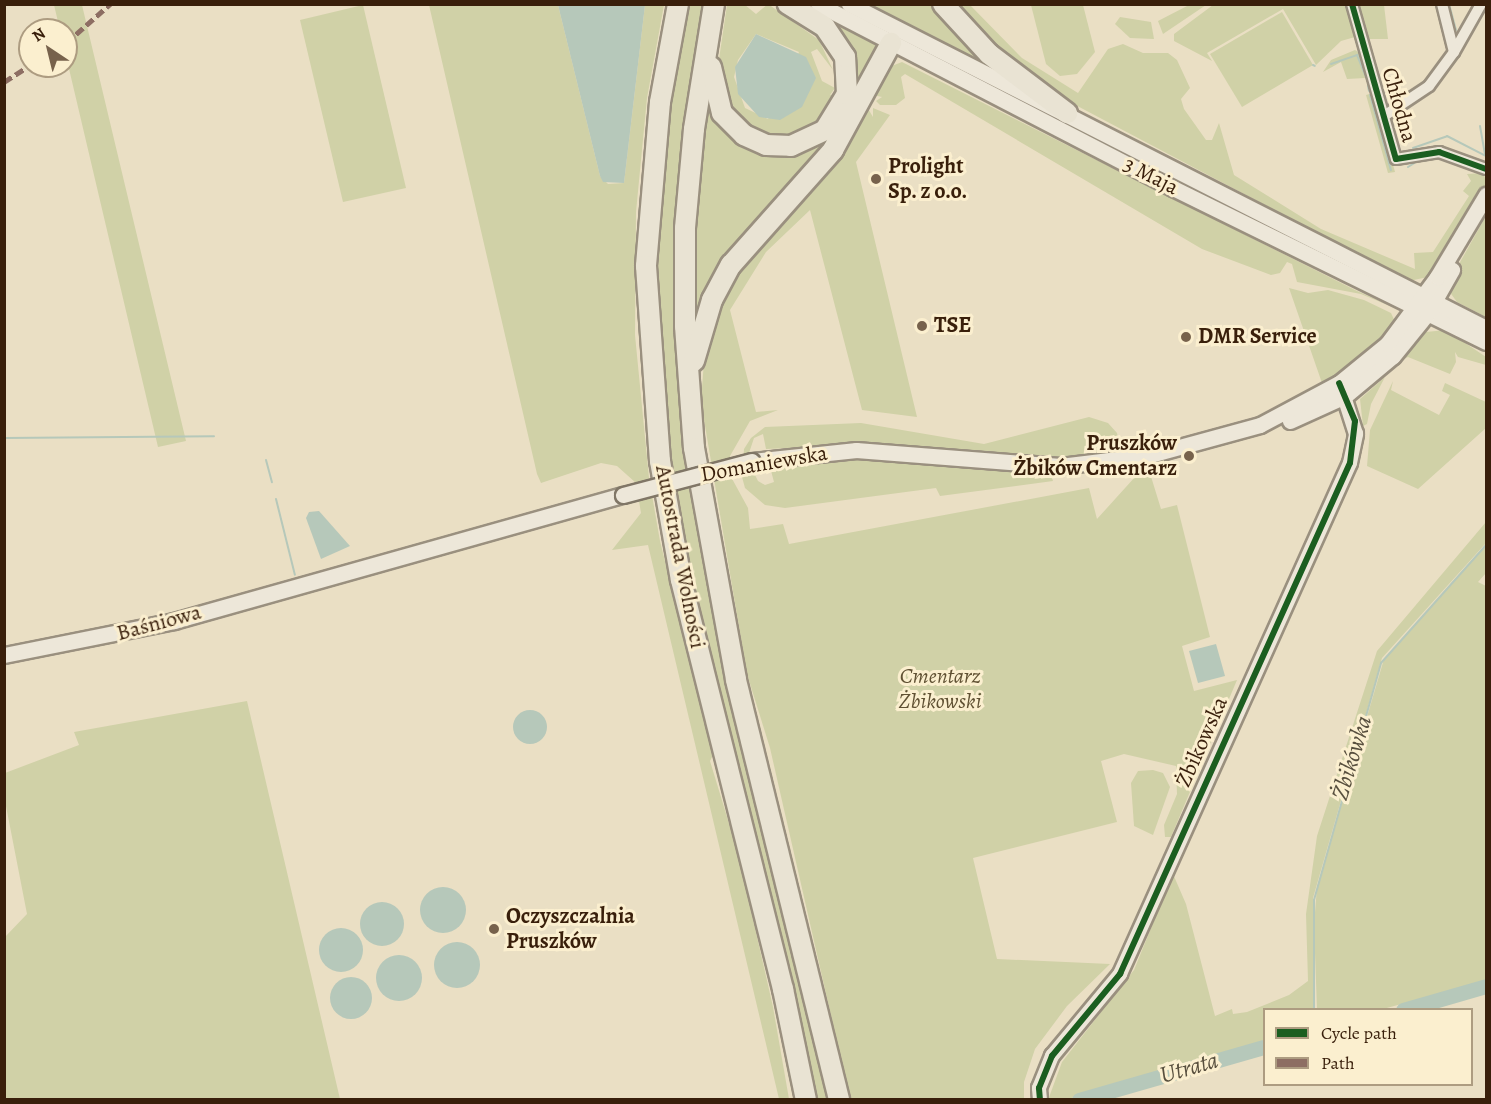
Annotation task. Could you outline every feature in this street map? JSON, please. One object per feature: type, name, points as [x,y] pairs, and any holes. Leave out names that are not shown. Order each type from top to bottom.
[{"type":"highway","name":"Autostrada Wolności","points":[[678,4],[660,102],[646,266],[660,460],[681,580],[783,989],[806,1100]]},
{"type":"highway","name":"Autostrada Wolności","points":[[714,4],[686,228],[689,403],[710,555],[736,680],[839,1100]]},
{"type":"highway","points":[[710,26],[712,88],[726,119],[744,135],[766,145],[800,144],[819,135],[838,116],[848,94],[848,72],[831,33],[788,4]]},
{"type":"highway","points":[[943,4],[988,54],[1067,113]]},
{"type":"highway","points":[[689,403],[701,329],[731,265],[833,150],[891,43]]},
{"type":"main road","name":"3 Maja","points":[[818,4],[891,43],[1426,305],[1486,328]]},
{"type":"main road","name":"3 Maja","points":[[849,4],[1067,113],[1426,305],[1486,342]]},
{"type":"main road","points":[[880,20],[891,43]]},
{"type":"main road","points":[[1426,305],[1486,195]]},
{"type":"main road","points":[[1426,305],[1486,210]]},
{"type":"main road","name":"Domaniewska","points":[[311,579],[752,461],[856,450],[1060,466],[1150,455],[1260,425],[1292,420],[1393,356],[1426,305]]},
{"type":"main road","name":"Baśniowa","points":[[4,655],[174,621],[311,579]]},
{"type":"street","name":"Chłodna","points":[[1352,4],[1396,159],[1439,152],[1486,169]]},
{"type":"street","points":[[1442,4],[1454,52]]},
{"type":"street","points":[[1384,116],[1429,86],[1454,52],[1481,4]]},
{"type":"street","name":"Żbikowska","points":[[1039,1094],[1052,1056],[1120,974],[1350,463],[1356,434],[1342,390]]},
{"type":"green space","points":[[768,4],[819,40],[833,70],[817,49],[811,52],[822,81],[835,88],[830,95],[841,93],[829,116],[802,137],[758,135],[726,108],[718,66],[727,5],[745,5],[756,14]],"holes":[[[756,34],[799,52],[768,119],[745,108],[734,77],[738,60]]]},
{"type":"green space","points":[[1347,4],[1355,37],[1341,41],[1316,65],[1283,9],[1207,53],[1212,61],[1174,41],[1174,34],[1213,5]]},
{"type":"green space","points":[[54,5],[82,5],[186,441],[158,447],[71,78],[78,78],[78,18],[57,18]]},
{"type":"green space","points":[[363,5],[406,188],[343,202],[300,20]]},
{"type":"green space","points":[[429,5],[558,5],[600,176],[608,184],[624,183],[645,5],[664,5],[647,98],[636,212],[635,335],[649,478],[660,541],[713,755],[710,761],[738,853],[773,1007],[789,1099],[779,1099],[648,545],[612,550],[641,513],[636,483],[617,466],[601,463],[541,483],[537,474]]},
{"type":"green space","points":[[684,5],[706,5],[687,118],[686,434],[722,647],[833,1099],[811,1099],[705,654],[665,459],[654,251],[663,135]]},
{"type":"green space","points":[[863,5],[932,5],[1013,80]]},
{"type":"green space","points":[[955,5],[970,5],[1022,58],[1078,93],[1108,49],[1123,44],[1143,53],[1168,53],[1177,60],[1190,88],[1181,99],[1184,109],[1206,140],[1212,140],[1219,123],[1234,175],[1321,229],[1415,269],[1414,253],[1433,252],[1469,196],[1463,191],[1471,181],[1467,174],[1484,173],[1486,185],[1428,277],[1409,281],[1066,100],[975,30]]},
{"type":"green space","points":[[1031,5],[1083,5],[1095,52],[1077,74],[1060,76],[1046,64]]},
{"type":"green space","points":[[1189,5],[1206,5],[1163,34],[1158,21]]},
{"type":"green space","points":[[1358,5],[1384,5],[1388,39],[1367,39]]},
{"type":"green space","points":[[811,9],[880,47],[836,133],[796,184],[731,252],[705,291],[694,322],[694,238],[707,95],[720,121],[795,149],[853,91]]},
{"type":"green space","points":[[1282,12],[1313,65],[1242,107],[1210,54]]},
{"type":"green space","points":[[1120,17],[1151,22],[1154,39],[1130,38],[1115,24]]},
{"type":"green space","points":[[1355,50],[1363,55],[1365,78],[1347,79],[1341,62],[1323,72],[1331,60]]},
{"type":"green space","points":[[902,62],[1395,308],[1361,294],[1297,282],[1292,264],[1287,262],[1280,273],[1271,275],[1202,249],[905,74],[901,77],[905,98],[896,105],[880,105],[876,101],[882,97],[873,95],[889,67]]},
{"type":"green space","points":[[1373,93],[1395,172],[1388,173],[1366,95]]},
{"type":"green space","name":"Cmentarz Żbikowski","points":[[867,107],[873,117],[873,108],[890,115],[856,162],[917,417],[862,410],[810,210],[766,252],[730,310],[756,412],[778,410],[750,421],[730,456],[730,475],[748,508],[750,529],[783,524],[789,544],[1089,488],[1097,519],[1135,477],[1149,470],[1161,509],[1177,505],[1210,637],[1182,646],[1194,691],[1237,680],[1171,837],[1165,837],[1164,825],[1177,794],[1176,766],[1124,754],[1101,761],[1117,822],[973,858],[997,959],[1110,964],[1067,1006],[1035,1049],[1024,1082],[1024,1099],[850,1099],[770,748],[747,674],[701,402],[706,333],[738,268]]},
{"type":"green space","points":[[1486,216],[1486,317],[1457,302],[1449,291],[1450,280]]},
{"type":"green space","points":[[1289,288],[1308,293],[1328,290],[1364,300],[1391,313],[1397,326],[1330,385],[1322,383]]},
{"type":"green space","points":[[1446,330],[1486,357],[1486,365],[1458,357],[1455,352],[1456,362],[1450,374],[1408,357],[1402,360],[1426,332]]},
{"type":"green space","points":[[1385,377],[1371,404],[1367,424],[1363,426],[1360,399]]},
{"type":"green space","points":[[1393,381],[1391,390],[1439,415],[1450,395],[1442,391],[1445,383],[1486,402],[1486,428],[1418,489],[1367,466],[1370,430]]},
{"type":"green space","points":[[1089,417],[1108,423],[1117,433],[1119,443],[1109,454],[1026,459],[894,444],[766,449],[763,434],[754,438],[747,459],[758,481],[765,485],[774,482],[770,467],[818,460],[881,459],[1051,475],[1053,481],[940,496],[936,488],[785,508],[765,505],[745,488],[742,477],[744,449],[751,438],[765,427],[861,423],[984,444]]},
{"type":"green space","points":[[1486,522],[1486,543],[1382,658],[1313,898],[1313,1008],[1263,1008],[1263,1042],[1068,1099],[1048,1100],[1062,1062],[1134,970],[1173,874],[1186,904],[1215,1016],[1232,1009],[1233,1014],[1247,1012],[1289,995],[1308,981],[1306,914],[1317,836],[1377,651]]},
{"type":"green space","points":[[1486,546],[1486,573],[1478,582],[1486,586],[1486,981],[1387,1008],[1317,1008],[1314,925],[1317,887],[1384,659]]},
{"type":"green space","points":[[247,701],[340,1099],[5,1099],[5,937],[27,914],[5,801],[5,773],[79,745],[74,732]]},
{"type":"green space","points":[[1153,770],[1163,773],[1170,787],[1153,835],[1134,826],[1131,783],[1138,771]]},
{"type":"green space","points":[[1263,1052],[1190,1076],[1093,1099]]},
{"type":"shaded area","points":[[558,5],[645,5],[624,183],[603,182],[600,176]]},
{"type":"shaded area","points":[[756,34],[806,57],[816,78],[802,107],[780,120],[759,117],[738,94],[735,67]]},
{"type":"shaded area","points":[[319,511],[350,546],[321,559],[306,518],[309,512]]},
{"type":"shaded area","points":[[1216,644],[1225,676],[1198,683],[1189,651]]},
{"type":"shaded area","points":[[530,710],[542,715],[547,727],[542,739],[530,744],[518,739],[513,727],[518,715]]},
{"type":"shaded area","points":[[443,887],[459,894],[466,910],[459,926],[443,933],[427,926],[420,910],[427,894]]},
{"type":"shaded area","points":[[382,902],[391,903],[398,908],[403,915],[403,933],[398,940],[391,945],[382,946],[373,945],[366,940],[361,933],[360,924],[361,915],[366,908],[373,903]]},
{"type":"shaded area","points":[[341,928],[357,934],[363,950],[357,966],[341,972],[325,966],[319,950],[325,934]]},
{"type":"shaded area","points":[[457,942],[473,949],[480,965],[473,981],[457,988],[441,981],[434,965],[441,949]]},
{"type":"shaded area","points":[[399,955],[408,956],[415,962],[421,969],[421,987],[415,994],[408,1000],[399,1001],[390,1000],[383,994],[377,987],[376,978],[377,969],[383,962],[390,956]]},
{"type":"shaded area","points":[[351,977],[359,978],[366,983],[371,990],[371,1006],[366,1013],[359,1018],[351,1019],[343,1018],[336,1013],[331,1006],[330,998],[331,990],[336,983],[343,978]]},
{"type":"waterway","points":[[1449,4],[1456,30]]},
{"type":"waterway","points":[[1331,64],[1357,55],[1365,75]]},
{"type":"waterway","points":[[1368,86],[1369,91]]},
{"type":"waterway","points":[[1370,95],[1391,170]]},
{"type":"waterway","points":[[1480,126],[1485,155]]},
{"type":"waterway","points":[[1413,148],[1447,136],[1486,156]]},
{"type":"waterway","points":[[1408,167],[1416,162]]},
{"type":"waterway","points":[[4,438],[214,436]]},
{"type":"waterway","points":[[266,460],[272,482]]},
{"type":"waterway","points":[[276,499],[295,575]]},
{"type":"waterway","name":"Żbikówka","points":[[1314,1008],[1314,900],[1381,663],[1486,545]]},
{"type":"waterway","name":"Utrata","points":[[1410,1008],[1486,986]]},
{"type":"waterway","name":"Utrata","points":[[1079,1100],[1263,1047]]},
{"type":"marked path","points":[[78,32],[110,4]]},
{"type":"marked path","points":[[4,82],[18,73]]},
{"type":"cycle path","points":[[1352,4],[1396,159],[1439,152],[1486,169]]},
{"type":"cycle path","points":[[1040,1100],[1039,1088],[1052,1056],[1120,974],[1350,463],[1355,421],[1339,383]]},
{"type":"place","name":"Prolight Sp. z o.o.","points":[[876,179]]},
{"type":"place","name":"TSE","points":[[922,326]]},
{"type":"place","name":"DMR Service","points":[[1186,337]]},
{"type":"place","name":"Pruszków Żbików Cmentarz","points":[[1189,456]]},
{"type":"place","name":"Oczyszczalnia Pruszków","points":[[494,929]]}]
